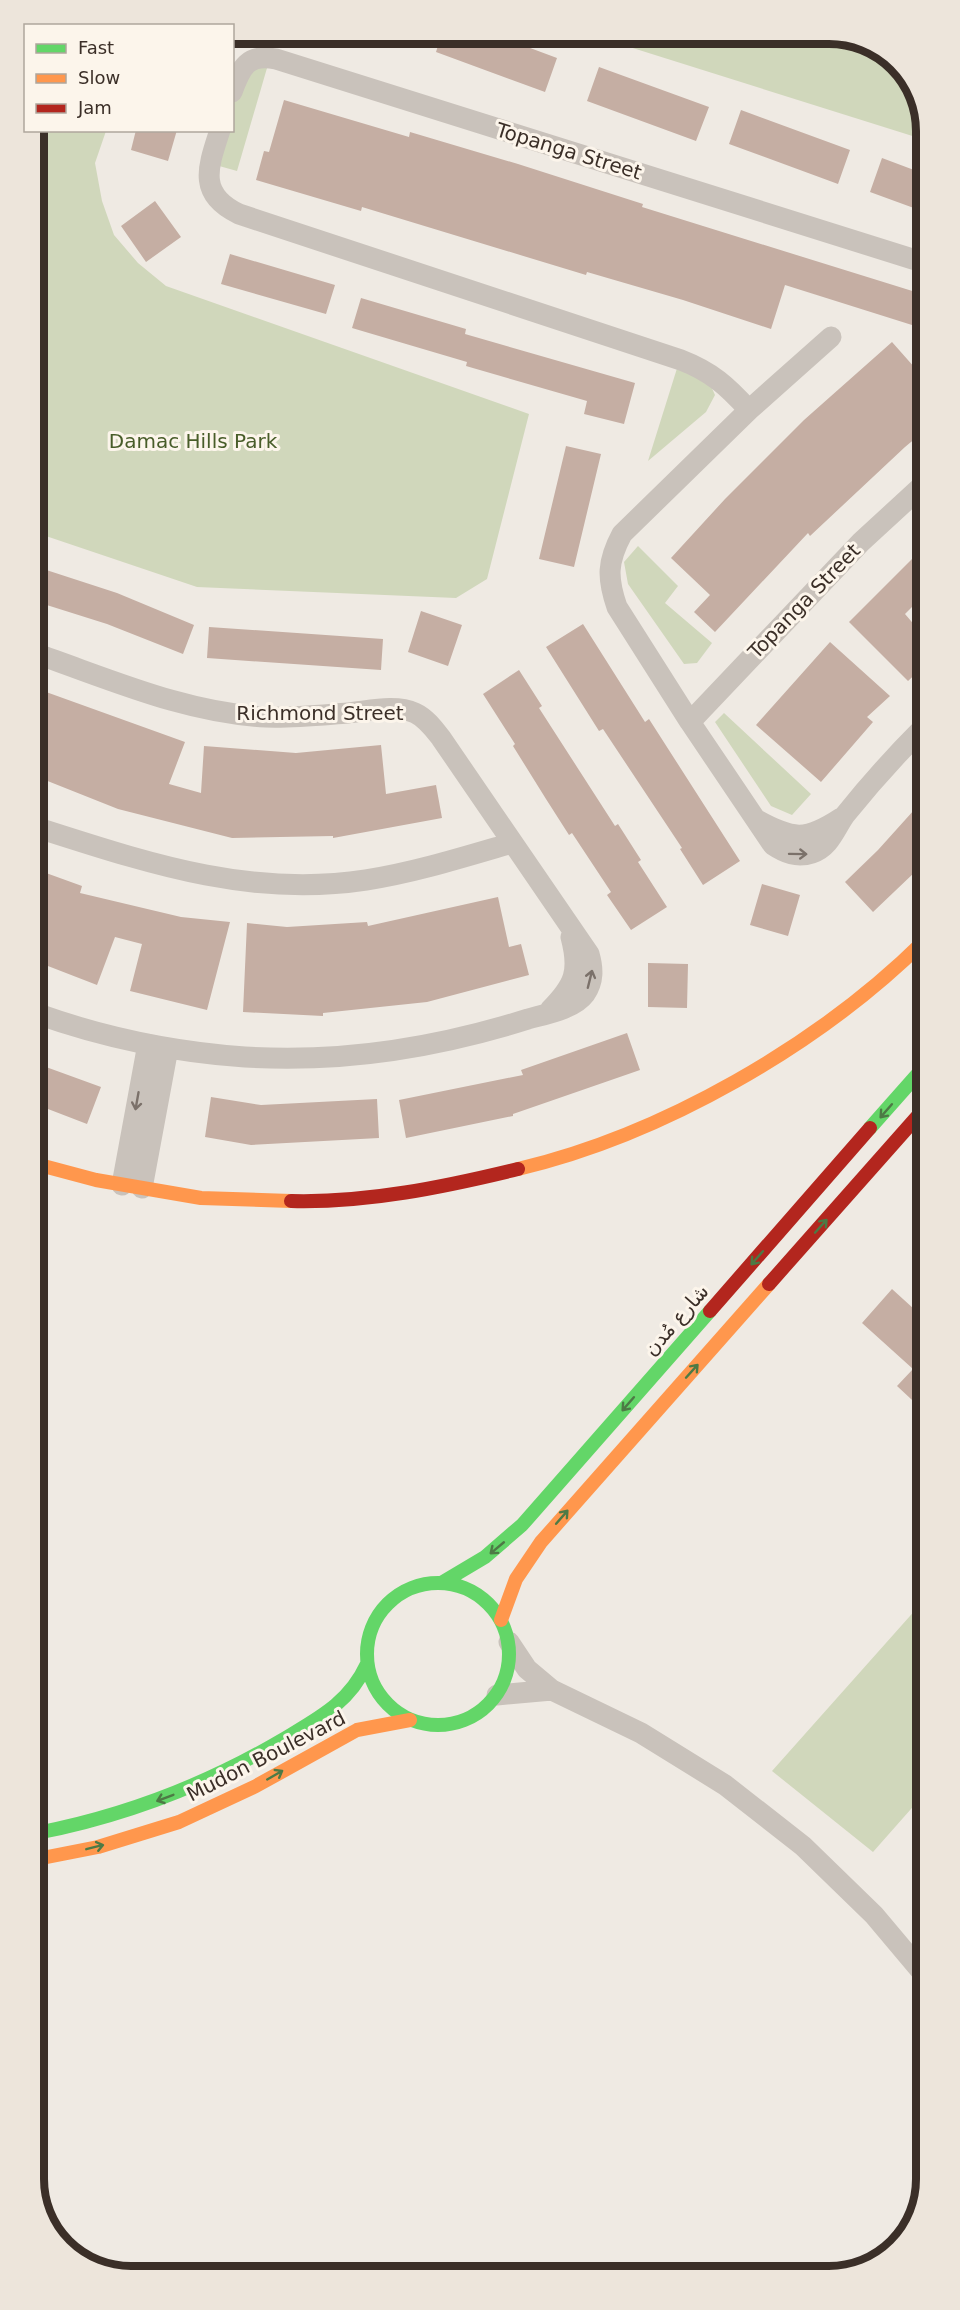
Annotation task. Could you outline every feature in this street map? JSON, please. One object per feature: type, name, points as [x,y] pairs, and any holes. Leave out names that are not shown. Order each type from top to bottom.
[{"type":"street","name":"Topanga Street","points":[[234,87],[242,68],[252,60],[264,56],[276,59],[916,260]]},
{"type":"street","points":[[219,132],[208,168],[209,183],[215,196],[225,207],[239,214],[703,368],[722,382],[749,410]]},
{"type":"street","points":[[831,337],[749,410],[622,534],[613,551],[609,570],[611,589],[617,607],[690,722],[757,819],[777,831],[802,836],[815,834],[844,817],[916,736]]},
{"type":"street","name":"Topanga Street","points":[[690,722],[861,542],[916,491]]},
{"type":"street","name":"Richmond Street","points":[[44,657],[169,701],[218,712],[267,717],[316,716],[400,709],[416,714],[430,724],[589,954],[593,967],[592,981],[586,993],[576,1003],[548,1013],[474,1036],[399,1051],[322,1058],[244,1057],[158,1046],[44,1016]]},
{"type":"street","points":[[44,830],[147,863],[200,876],[255,883],[309,885],[364,880],[418,870],[512,843]]},
{"type":"street","points":[[44,1167],[132,1187],[214,1199],[290,1201],[366,1198],[441,1188],[516,1172],[578,1152],[659,1120],[728,1086],[794,1046],[857,1000],[916,948]]},
{"type":"street","points":[[132,1187],[158,1046]]},
{"type":"street","name":"شارع مُدن","points":[[443,1582],[472,1567],[499,1548],[522,1525],[916,1076]]},
{"type":"street","points":[[501,1620],[516,1579],[541,1542],[916,1118]]},
{"type":"street","points":[[509,1642],[508,1670],[497,1695],[480,1713],[458,1723],[434,1726],[410,1720],[390,1707],[384,1700],[375,1687],[367,1664],[366,1650],[371,1629],[380,1611],[395,1596],[418,1585],[443,1582],[466,1588],[486,1601],[501,1620],[509,1642],[527,1669],[552,1690],[640,1733],[725,1785],[803,1846],[874,1915],[916,1965]]},
{"type":"street","name":"Mudon Boulevard","points":[[44,1831],[154,1802],[241,1764],[282,1741],[338,1704],[354,1686],[367,1664]]},
{"type":"street","points":[[497,1695],[552,1690]]},
{"type":"street","name":"Mudon Boulevard","points":[[44,1858],[98,1847],[179,1822],[256,1786],[357,1730],[387,1722],[410,1720]]},
{"type":"green space","points":[[620,44],[835,44],[857,48],[873,55],[891,69],[898,78],[912,103],[916,119],[916,137]]},
{"type":"green space","points":[[244,61],[267,68],[237,171],[212,164],[222,132],[234,132],[234,95]]},
{"type":"green space","name":"Damac Hills Park","points":[[44,132],[106,132],[95,163],[102,201],[114,235],[138,263],[166,286],[529,414],[487,579],[456,598],[197,587],[44,535]]},
{"type":"green space","points":[[679,362],[706,375],[715,395],[706,412],[648,461]]},
{"type":"green space","points":[[638,546],[678,586],[665,603],[712,643],[697,663],[684,664],[628,584],[624,562]]},
{"type":"green space","points":[[724,713],[811,794],[792,815],[771,806],[715,722]]},
{"type":"green space","points":[[916,1609],[916,1803],[873,1852],[772,1771]]},
{"type":"building","points":[[439,44],[519,44],[557,58],[545,92],[436,52]]},
{"type":"building","points":[[599,67],[709,107],[696,141],[587,101]]},
{"type":"building","points":[[284,100],[409,137],[410,132],[518,164],[643,204],[642,207],[916,292],[916,313],[912,325],[785,285],[771,329],[587,272],[586,275],[362,207],[361,211],[256,180],[264,151],[269,152]]},
{"type":"building","points":[[741,110],[850,150],[838,184],[729,144]]},
{"type":"building","points":[[136,132],[176,132],[168,161],[131,150]]},
{"type":"building","points":[[882,158],[916,171],[916,209],[870,192]]},
{"type":"building","points":[[155,201],[181,237],[146,262],[121,226]]},
{"type":"building","points":[[230,254],[335,285],[326,314],[221,284]]},
{"type":"building","points":[[361,298],[466,329],[465,334],[635,383],[624,424],[584,414],[587,401],[466,366],[467,362],[352,328]]},
{"type":"building","points":[[892,342],[916,369],[916,438],[810,536],[808,533],[715,632],[694,612],[710,595],[671,558],[725,499],[804,420]]},
{"type":"building","points":[[566,446],[601,454],[574,567],[539,559]]},
{"type":"building","points":[[916,555],[916,603],[905,614],[916,627],[916,674],[908,681],[849,622]]},
{"type":"building","points":[[44,569],[117,593],[194,625],[183,654],[107,624],[44,604]]},
{"type":"building","points":[[421,611],[462,625],[448,666],[408,652]]},
{"type":"building","points":[[583,624],[645,722],[649,719],[740,861],[703,885],[680,849],[682,848],[603,729],[599,731],[546,647]]},
{"type":"building","points":[[209,627],[383,639],[381,670],[207,658]]},
{"type":"building","points":[[830,642],[890,696],[867,717],[873,722],[821,782],[756,725]]},
{"type":"building","points":[[519,670],[542,706],[539,708],[615,826],[618,824],[641,860],[638,862],[667,907],[631,930],[607,895],[611,892],[572,833],[569,835],[483,694]]},
{"type":"building","points":[[44,691],[185,742],[169,784],[201,793],[204,746],[296,753],[381,745],[386,794],[436,785],[442,818],[333,838],[333,836],[232,838],[118,809],[44,780]]},
{"type":"building","points":[[914,810],[916,812],[916,871],[873,912],[845,882]]},
{"type":"building","points":[[44,872],[82,886],[80,893],[181,917],[230,922],[207,1010],[130,991],[142,944],[115,937],[97,985],[44,964]]},
{"type":"building","points":[[762,884],[800,895],[788,936],[750,925]]},
{"type":"building","points":[[498,897],[509,947],[521,944],[529,975],[427,1002],[323,1013],[323,1016],[243,1012],[247,923],[287,927],[367,922],[368,926]]},
{"type":"building","points":[[648,963],[688,964],[687,1008],[648,1007]]},
{"type":"building","points":[[627,1033],[640,1070],[513,1114],[513,1116],[406,1138],[399,1100],[523,1075],[521,1070]]},
{"type":"building","points":[[44,1066],[101,1087],[87,1124],[44,1107]]},
{"type":"building","points":[[211,1097],[261,1105],[377,1099],[379,1138],[251,1145],[205,1137]]},
{"type":"building","points":[[892,1289],[916,1311],[916,1404],[897,1386],[913,1369],[862,1323]]},
{"type":"traffic: fast","points":[[870,1128],[916,1076]]},
{"type":"traffic: fast","points":[[443,1582],[485,1557],[522,1525],[710,1311]]},
{"type":"traffic: fast","points":[[438,1583],[465,1588],[488,1604],[504,1627],[509,1654],[504,1681],[488,1704],[465,1720],[438,1725],[411,1720],[388,1704],[372,1681],[367,1654],[372,1627],[388,1604],[411,1588],[438,1583]]},
{"type":"traffic: fast","points":[[44,1832],[102,1818],[164,1797],[255,1756],[332,1708],[360,1678],[367,1664]]},
{"type":"traffic: slow","points":[[518,1169],[572,1154],[627,1134],[736,1081],[837,1016],[916,948]]},
{"type":"traffic: slow","points":[[44,1166],[96,1180],[201,1198],[291,1201]]},
{"type":"traffic: slow","points":[[501,1620],[516,1579],[541,1542],[769,1284]]},
{"type":"traffic: slow","points":[[44,1858],[98,1847],[179,1822],[256,1786],[357,1730],[410,1720]]},
{"type":"traffic: jam","points":[[769,1284],[916,1118]]},
{"type":"traffic: jam","points":[[710,1311],[870,1128]]},
{"type":"traffic: jam","points":[[291,1201],[377,1196],[462,1182],[518,1169]]}]
